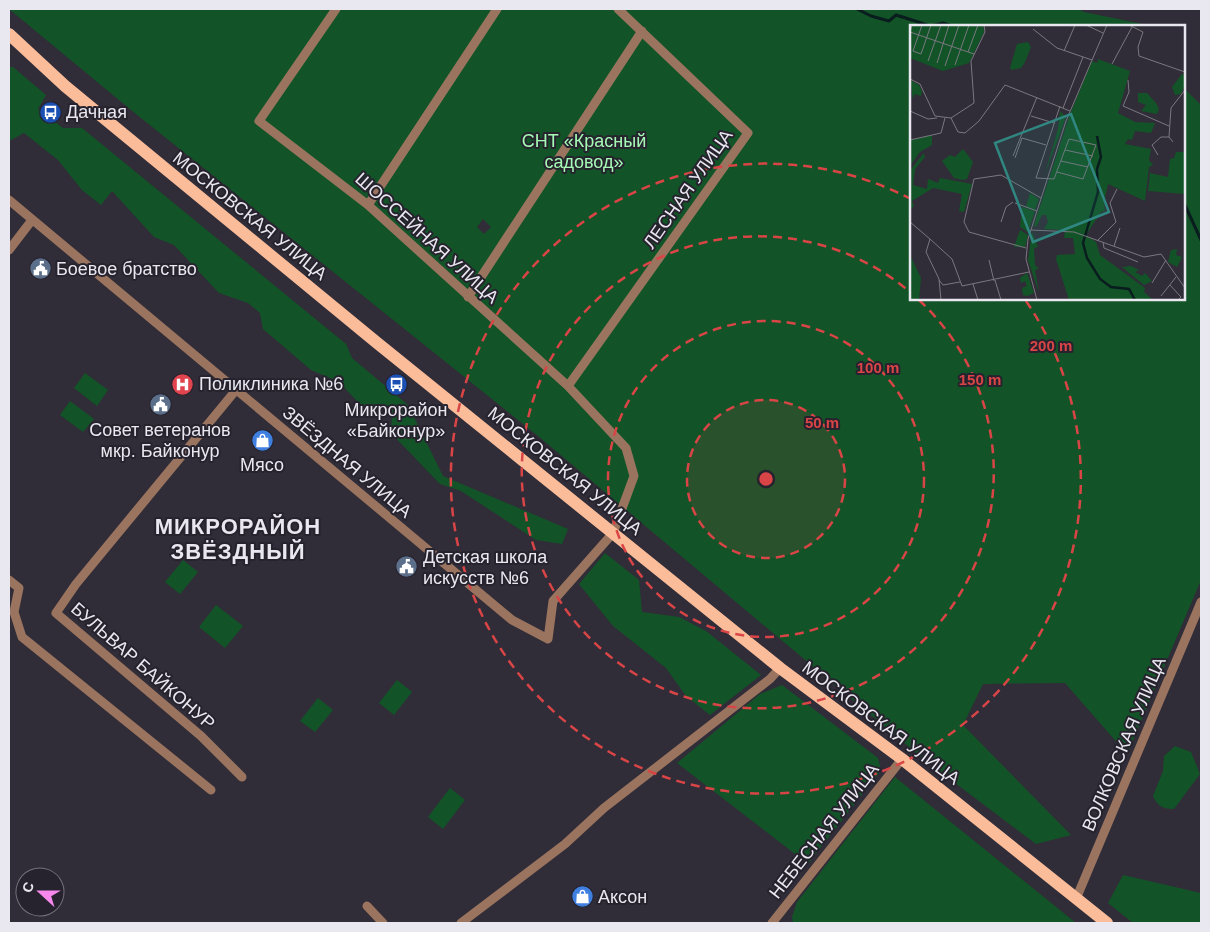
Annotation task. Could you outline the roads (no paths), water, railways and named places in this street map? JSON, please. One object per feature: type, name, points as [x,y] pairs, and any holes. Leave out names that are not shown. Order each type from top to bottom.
[{"type":"main road","name":"МОСКОВСКАЯ УЛИЦА","points":[[9,34],[65,86],[613,533],[780,668],[902,759],[1107,923]]},
{"type":"street","name":"ШОССЕЙНАЯ УЛИЦА","points":[[336,9],[259,121],[368,205],[568,386],[626,448],[634,476],[613,533]]},
{"type":"street","points":[[368,205],[497,9]]},
{"type":"street","name":"ЛЕСНАЯ УЛИЦА","points":[[568,386],[748,133],[618,9]]},
{"type":"street","points":[[468,297],[642,31]]},
{"type":"street","name":"ЗВЁЗДНАЯ УЛИЦА","points":[[9,200],[512,620],[548,639],[553,601],[613,533]]},
{"type":"street","points":[[9,250],[32,220]]},
{"type":"street","name":"БУЛЬВАР БАЙКОНУР","points":[[236,390],[76,584],[56,613],[201,736],[242,777]]},
{"type":"street","points":[[9,580],[19,588],[14,612],[22,636],[211,790]]},
{"type":"street","name":"ВОЛКОВСКАЯ УЛИЦА","points":[[1076,899],[1201,602]]},
{"type":"street","points":[[461,923],[565,844],[604,808],[770,679],[780,668]]},
{"type":"street","name":"НЕБЕСНАЯ УЛИЦА","points":[[772,923],[902,759]]},
{"type":"street","points":[[367,906],[383,923]]},
{"type":"waterway","points":[[857,9],[871,16],[889,21],[896,15],[926,25]]},
{"type":"waterway","points":[[935,25],[943,23],[949,25]]},
{"type":"waterway","points":[[1185,205],[1201,240]]},
{"type":"place","name":"Дачная","points":[[50,112]]},
{"type":"place","name":"Боевое братство","points":[[40,269]]},
{"type":"place","name":"Поликлиника №6","points":[[183,384]]},
{"type":"place","name":"Микрорайон «Байконур»","points":[[396,385]]},
{"type":"place","name":"Совет ветеранов мкр. Байконур","points":[[160,405]]},
{"type":"place","name":"Мясо","points":[[262,440]]},
{"type":"place","name":"Детская школа искусств №6","points":[[407,567]]},
{"type":"place","name":"Аксон","points":[[582,897]]},
{"type":"district","name":"МИКРОРАЙОН ЗВЁЗДНЫЙ","points":[[238,538]]},
{"type":"park label","name":"СНТ «Красный садовод»","points":[[584,151]]}]
